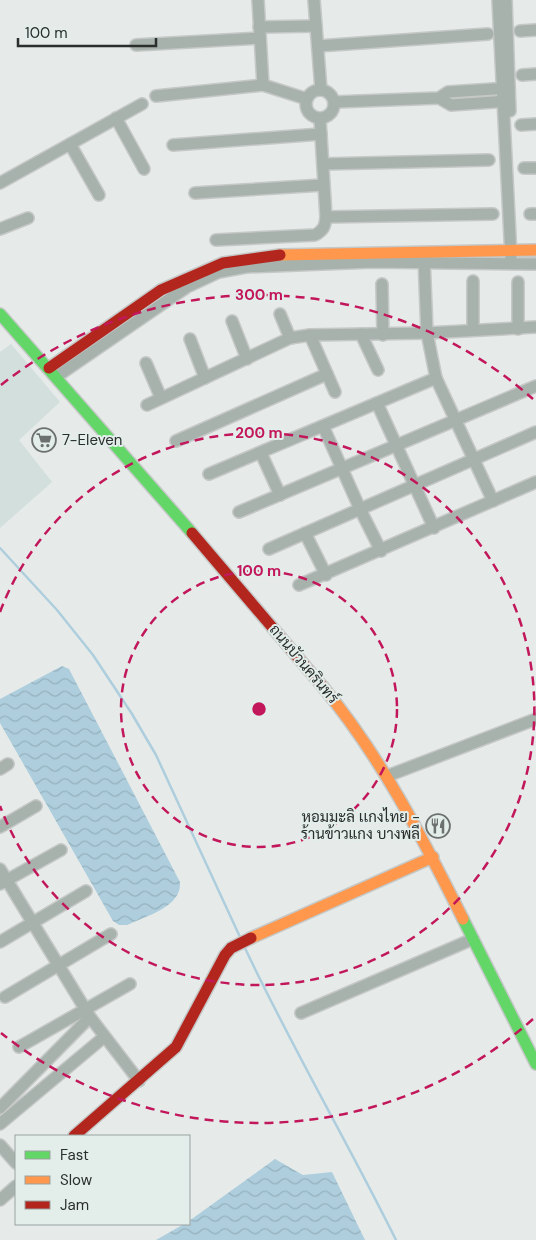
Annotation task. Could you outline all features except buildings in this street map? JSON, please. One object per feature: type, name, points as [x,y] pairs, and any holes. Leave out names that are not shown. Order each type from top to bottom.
[{"type":"street","points":[[258,0],[263,85]]},
{"type":"street","points":[[314,0],[322,90]]},
{"type":"street","points":[[498,0],[506,88]]},
{"type":"street","points":[[506,0],[506,101],[514,264]]},
{"type":"street","points":[[136,45],[316,26]]},
{"type":"street","points":[[520,31],[536,30]]},
{"type":"street","points":[[318,46],[488,34]]},
{"type":"street","points":[[522,75],[536,74]]},
{"type":"street","points":[[156,96],[263,85],[307,99]]},
{"type":"street","points":[[334,102],[439,98],[448,92],[506,88]]},
{"type":"street","points":[[322,90],[329,93],[334,102],[331,114],[320,119],[310,114],[307,110],[307,99],[313,92],[322,90]]},
{"type":"street","points":[[439,98],[451,105],[506,101]]},
{"type":"street","points":[[0,183],[142,104]]},
{"type":"street","points":[[116,118],[144,169]]},
{"type":"street","points":[[216,240],[315,235],[322,232],[326,217],[320,119]]},
{"type":"street","points":[[521,125],[536,124]]},
{"type":"street","points":[[173,145],[321,134]]},
{"type":"street","points":[[70,144],[99,195]]},
{"type":"street","points":[[323,164],[489,160]]},
{"type":"street","points":[[524,168],[536,168]]},
{"type":"street","points":[[195,193],[323,185]]},
{"type":"street","points":[[326,217],[493,214]]},
{"type":"street","points":[[0,228],[28,218]]},
{"type":"street","points":[[424,257],[513,249],[536,250]]},
{"type":"street","points":[[53,373],[161,290],[223,263],[289,254],[424,257],[536,264]]},
{"type":"street","points":[[424,257],[427,333],[436,378],[493,501]]},
{"type":"street","points":[[472,281],[473,330]]},
{"type":"street","points":[[518,282],[518,328]]},
{"type":"street","points":[[382,284],[383,335]]},
{"type":"street","name":"ถนนบัวนครินทร์","points":[[0,314],[302,659],[340,707],[387,776],[432,857],[536,1064]]},
{"type":"street","points":[[280,314],[290,338]]},
{"type":"street","points":[[232,321],[247,359]]},
{"type":"street","points":[[147,405],[290,338],[310,335],[383,335],[536,327]]},
{"type":"street","points":[[361,334],[378,370]]},
{"type":"street","points":[[310,335],[335,392]]},
{"type":"street","points":[[190,339],[205,378]]},
{"type":"street","points":[[146,363],[161,398]]},
{"type":"street","points":[[176,441],[327,374]]},
{"type":"street","points":[[210,474],[436,378]]},
{"type":"street","points":[[239,512],[536,386]]},
{"type":"street","points":[[377,403],[434,528]]},
{"type":"street","points":[[323,426],[381,551]]},
{"type":"street","points":[[269,549],[536,432]]},
{"type":"street","points":[[261,453],[280,495]]},
{"type":"street","points":[[299,585],[326,575],[536,482]]},
{"type":"street","points":[[305,533],[326,575]]},
{"type":"street","points":[[387,776],[536,719]]},
{"type":"street","points":[[0,827],[36,806]]},
{"type":"street","points":[[4,882],[61,850]]},
{"type":"street","points":[[75,1135],[176,1047],[231,948],[432,857]]},
{"type":"street","points":[[0,869],[4,882],[32,922],[87,1013],[138,1081]]},
{"type":"street","points":[[0,942],[86,891]]},
{"type":"street","points":[[5,997],[111,934]]},
{"type":"street","points":[[301,1013],[473,939]]},
{"type":"street","points":[[19,1047],[87,1013],[130,984]]},
{"type":"street","points":[[0,1108],[87,1013]]},
{"type":"street","points":[[0,1124],[104,1036]]},
{"type":"street","points":[[0,1145],[15,1162]]},
{"type":"street","points":[[0,1200],[15,1187]]},
{"type":"shaded area","points":[[11,344],[60,402],[19,440],[52,482],[0,528],[0,352]]},
{"type":"water","points":[[62,666],[69,669],[180,882],[179,891],[169,904],[153,914],[127,925],[119,925],[113,921],[0,723],[0,699]]},
{"type":"water","points":[[275,1159],[303,1175],[332,1172],[365,1240],[156,1240],[182,1225],[190,1225],[190,1220]]},
{"type":"waterway","points":[[0,548],[57,610],[93,655],[132,714],[156,755],[240,937]]},
{"type":"waterway","points":[[244,946],[396,1240]]},
{"type":"traffic: fast","points":[[0,314],[192,533]]},
{"type":"traffic: fast","points":[[463,919],[536,1064]]},
{"type":"traffic: slow","points":[[280,255],[536,250]]},
{"type":"traffic: slow","points":[[323,687],[364,741],[382,770],[416,828],[463,919]]},
{"type":"traffic: slow","points":[[251,938],[433,857]]},
{"type":"traffic: jam","points":[[49,368],[161,290],[223,263],[280,255]]},
{"type":"traffic: jam","points":[[192,533],[323,687]]},
{"type":"traffic: jam","points":[[75,1135],[176,1047],[225,955],[231,948],[251,938]]},
{"type":"place","name":"7-Eleven","points":[[44,440]]},
{"type":"place","name":"หอมมะลิ เเกงไทย - ร้านข้าวแกง บางพลี","points":[[438,826]]}]
